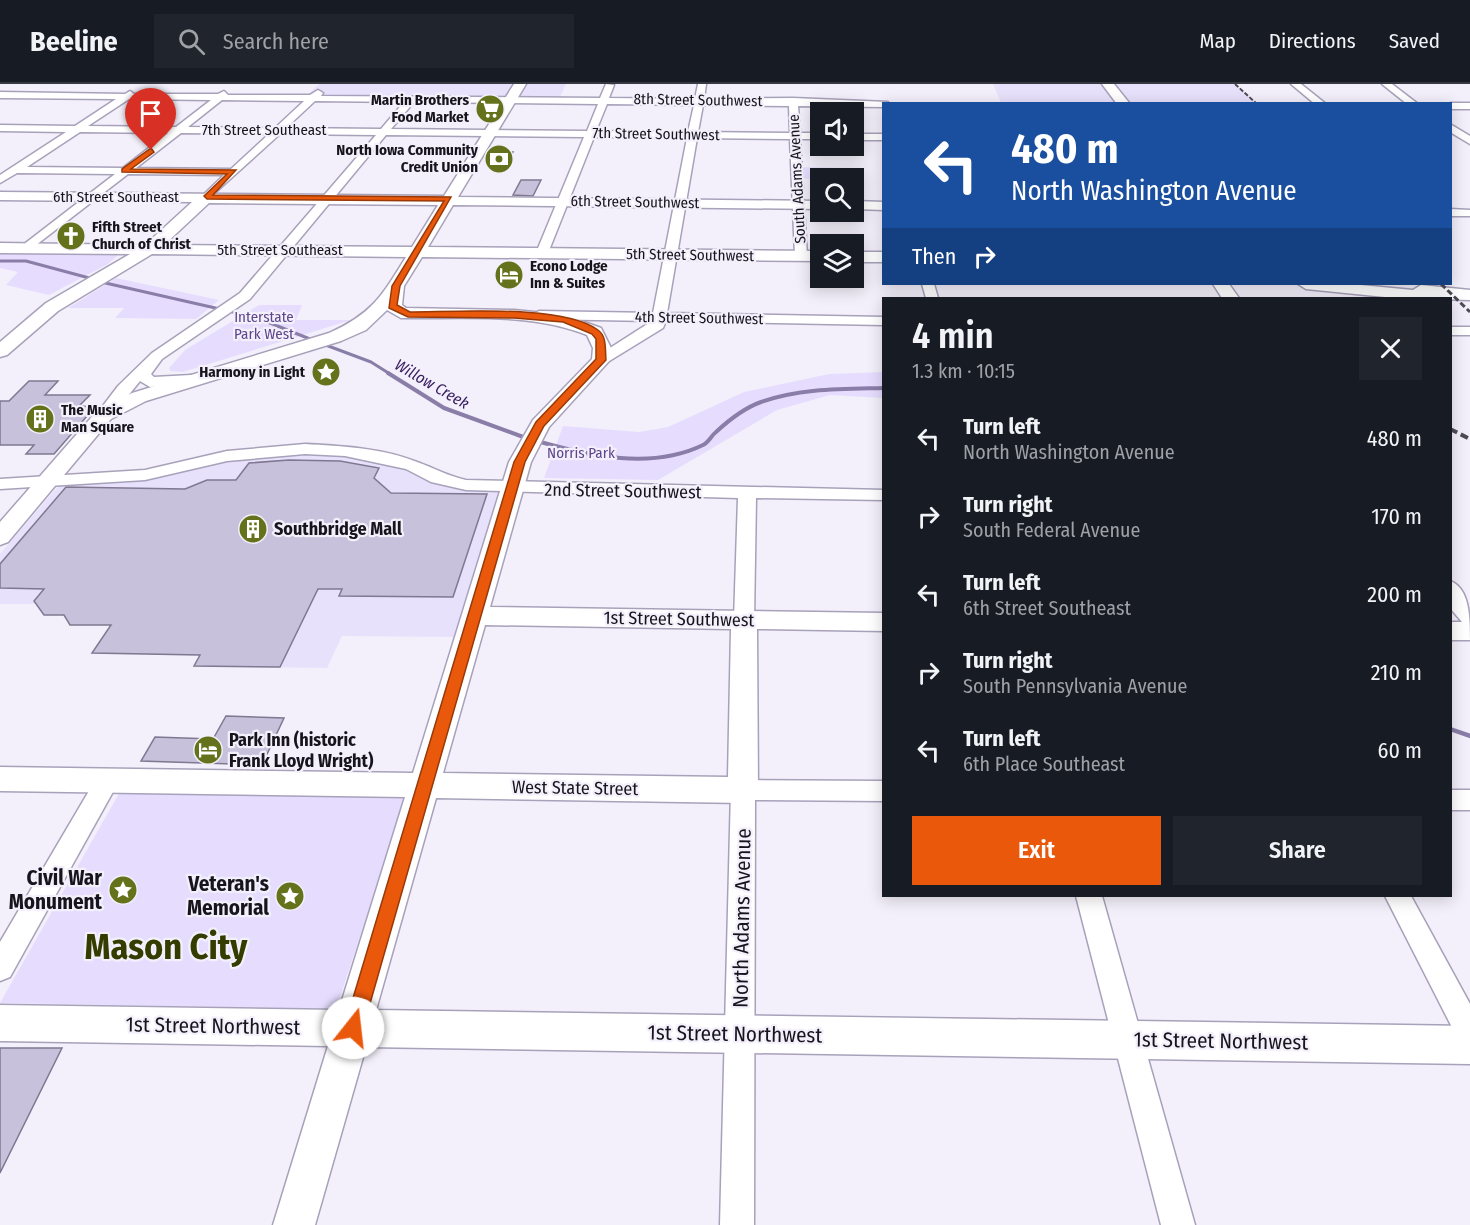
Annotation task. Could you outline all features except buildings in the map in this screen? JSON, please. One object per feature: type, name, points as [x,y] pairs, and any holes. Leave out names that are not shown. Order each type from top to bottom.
[{"type":"main road","points":[[335,337],[360,326],[371,318],[396,286],[520,84]]},
{"type":"main road","points":[[1108,84],[1122,102]]},
{"type":"main road","name":"6th Street Southeast","points":[[0,196],[449,199]]},
{"type":"main road","points":[[0,351],[52,306],[150,249],[207,197]]},
{"type":"main road","name":"6th Street Southwest","points":[[449,199],[810,205]]},
{"type":"main road","points":[[864,205],[882,206]]},
{"type":"main road","name":"5th Street Southeast","points":[[0,248],[416,251]]},
{"type":"main road","name":"5th Street Southwest","points":[[416,251],[810,256]]},
{"type":"main road","points":[[864,257],[882,257]]},
{"type":"main road","points":[[1316,285],[1430,297]]},
{"type":"main road","points":[[1376,285],[1470,295]]},
{"type":"main road","points":[[294,1225],[422,786],[520,462],[540,424],[601,360],[600,339],[589,328],[565,320],[514,315],[401,313],[393,306],[396,286]]},
{"type":"main road","points":[[1452,300],[1470,302]]},
{"type":"main road","points":[[0,537],[104,416],[139,397],[335,337],[391,323],[446,315]]},
{"type":"main road","points":[[1452,592],[1470,615]]},
{"type":"main road","name":"1st Street Southwest","points":[[474,616],[882,622]]},
{"type":"main road","points":[[743,790],[744,620]]},
{"type":"main road","points":[[1452,631],[1470,631]]},
{"type":"main road","name":"West State Street","points":[[0,779],[743,790]]},
{"type":"main road","name":"1st Street Northwest","points":[[0,1023],[1470,1045]]},
{"type":"street","points":[[16,106],[54,84]]},
{"type":"street","points":[[0,180],[145,84]]},
{"type":"street","points":[[27,248],[236,84]]},
{"type":"street","points":[[207,197],[328,84]]},
{"type":"street","points":[[542,253],[610,84]]},
{"type":"street","points":[[601,360],[658,325],[702,84]]},
{"type":"street","points":[[1295,84],[1319,102]]},
{"type":"street","points":[[1386,84],[1411,102]]},
{"type":"street","name":"8th Street Southwest","points":[[0,95],[882,103]]},
{"type":"street","points":[[104,416],[123,389],[173,344],[238,302],[412,98]]},
{"type":"street","name":"South Adams Avenue","points":[[793,101],[801,256]]},
{"type":"street","points":[[1452,106],[1470,106]]},
{"type":"street","name":"7th Street Southeast","points":[[0,128],[491,132]]},
{"type":"street","points":[[1452,129],[1470,141]]},
{"type":"street","name":"7th Street Southwest","points":[[491,132],[810,136]]},
{"type":"street","points":[[864,137],[882,137]]},
{"type":"street","points":[[17,170],[234,172]]},
{"type":"street","points":[[1452,211],[1470,213]]},
{"type":"street","name":"4th Street Southwest","points":[[514,315],[882,321]]},
{"type":"street","points":[[1452,331],[1470,331]]},
{"type":"street","points":[[145,368],[143,375],[150,382],[191,380]]},
{"type":"street","name":"2nd Street Southwest","points":[[0,484],[145,475],[227,456],[305,449],[345,451],[411,465],[437,478],[466,484],[512,488],[882,495]]},
{"type":"street","points":[[744,620],[747,493]]},
{"type":"street","points":[[0,968],[107,781]]},
{"type":"street","name":"West State Street","points":[[743,790],[882,791]]},
{"type":"street","name":"North Adams Avenue","points":[[737,1225],[743,790]]},
{"type":"street","points":[[1452,800],[1470,800]]},
{"type":"street","points":[[1089,897],[1178,1225]]},
{"type":"street","points":[[1399,897],[1470,1033]]},
{"type":"shaded area","points":[[319,84],[517,84],[509,97],[306,96]]},
{"type":"shaded area","points":[[523,84],[566,84],[560,97],[516,97]]},
{"type":"shaded area","points":[[993,84],[1100,84],[1116,102],[1001,102]]},
{"type":"shaded area","points":[[1111,84],[1235,84],[1256,102],[1126,102]]},
{"type":"shaded area","name":"Southbridge Mall","points":[[305,449],[384,459],[437,478],[500,488],[454,637],[342,636],[327,668],[194,666],[200,655],[92,653],[111,625],[70,625],[64,615],[44,615],[38,604],[0,604],[0,554],[61,483],[108,479],[184,464]]},
{"type":"green space","points":[[796,167],[848,168],[810,168],[810,179],[797,179]]},
{"type":"green space","points":[[0,254],[118,255],[108,264],[49,295],[6,285],[18,272],[0,268]]},
{"type":"green space","points":[[116,278],[219,300],[196,319],[115,318],[124,308],[68,308]]},
{"type":"green space","name":"Interstate Park West","points":[[259,305],[302,305],[296,320],[351,320],[183,372],[170,371],[169,368],[185,350]]},
{"type":"green space","name":"Norris Park","points":[[882,372],[882,398],[830,395],[777,410],[658,480],[544,478],[563,426],[639,432],[668,427],[744,392],[829,374]]},
{"type":"green space","points":[[121,790],[407,795],[336,1009],[0,1003]]},
{"type":"waterway","name":"Willow Creek","points":[[0,261],[26,261],[93,279]]},
{"type":"waterway","name":"Willow Creek","points":[[101,282],[255,317],[315,341]]},
{"type":"waterway","name":"Willow Creek","points":[[323,344],[371,362],[390,374]]},
{"type":"waterway","name":"Willow Creek","points":[[388,373],[444,408],[526,438]]},
{"type":"waterway","name":"Willow Creek","points":[[537,441],[620,458],[663,457],[683,453],[703,445],[731,419],[761,402],[776,397],[838,389],[882,388]]},
{"type":"waterway","name":"Willow Creek","points":[[1452,730],[1470,736]]},
{"type":"railway","points":[[1235,84],[1255,102]]},
{"type":"railway","points":[[1442,285],[1470,312]]},
{"type":"railway","points":[[1452,430],[1470,439]]},
{"type":"place","name":"Martin Brothers Food Market","points":[[490,109]]},
{"type":"place","name":"North Iowa Community Credit Union","points":[[499,159]]},
{"type":"place","name":"Fifth Street Church of Christ","points":[[71,236]]},
{"type":"place","name":"Econo Lodge Inn & Suites","points":[[509,275]]},
{"type":"place","name":"Harmony in Light","points":[[326,372]]},
{"type":"place","name":"The Music Man Square","points":[[40,419]]},
{"type":"place","name":"Southbridge Mall","points":[[253,529]]},
{"type":"place","name":"Park Inn (historic Frank Lloyd Wright)","points":[[208,750]]},
{"type":"place","name":"Civil War Monument","points":[[123,890]]},
{"type":"place","name":"Veteran's Memorial","points":[[290,896]]},
{"type":"district","name":"Mason City","points":[[166,947]]},
{"type":"route","points":[[151,150],[124,171],[234,172],[207,197],[449,199],[396,286],[393,306],[401,313],[408,314],[514,315],[565,320],[595,332],[600,339],[601,360],[540,424],[520,462],[422,786],[353,1028]]}]
